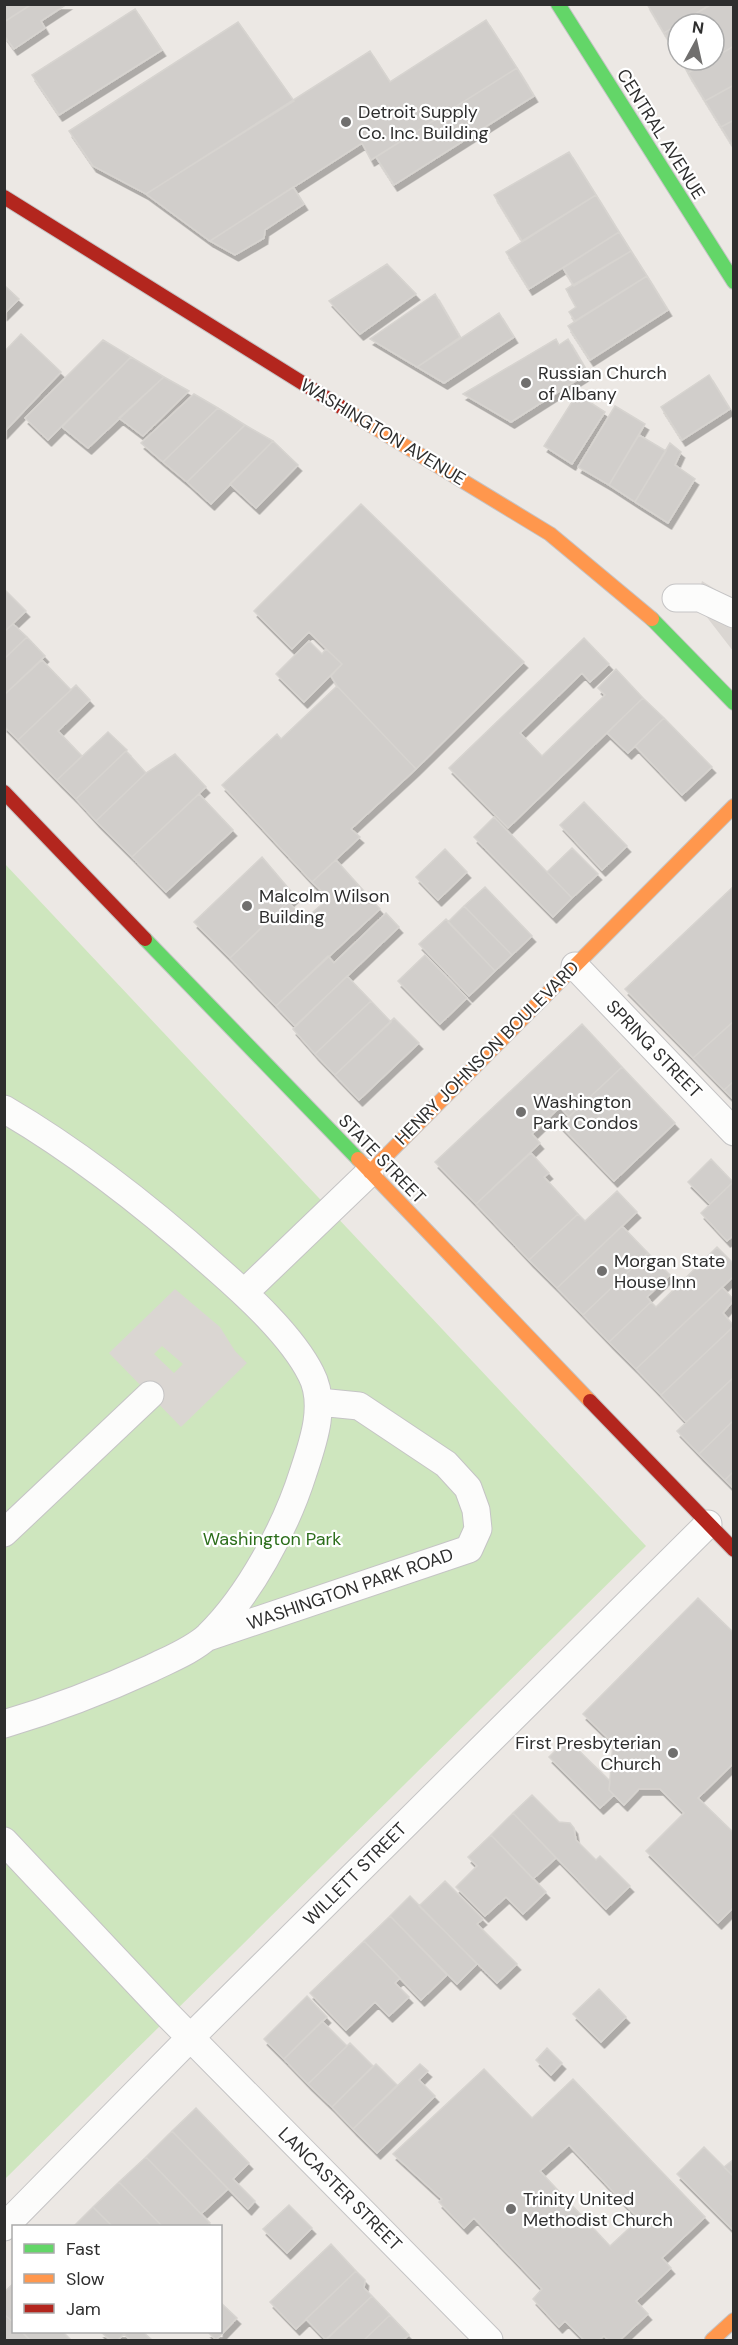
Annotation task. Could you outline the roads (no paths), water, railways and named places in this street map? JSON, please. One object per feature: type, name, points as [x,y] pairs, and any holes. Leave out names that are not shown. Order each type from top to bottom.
[{"type":"street","name":"CENTRAL AVENUE","points":[[558,4],[734,282]]},
{"type":"street","name":"WASHINGTON AVENUE","points":[[4,196],[249,351],[550,534],[662,627],[734,704]]},
{"type":"street","points":[[676,598],[700,598],[734,614]]},
{"type":"street","name":"STATE STREET","points":[[4,792],[734,1550]]},
{"type":"street","name":"HENRY JOHNSON BOULEVARD","points":[[244,1293],[369,1172],[734,806]]},
{"type":"street","name":"SPRING STREET","points":[[575,966],[734,1132]]},
{"type":"street","points":[[4,1109],[37,1128],[147,1206],[244,1293],[281,1332],[312,1374],[318,1402],[311,1448],[299,1487],[280,1529],[238,1600],[206,1637],[172,1658],[107,1689],[4,1724]]},
{"type":"street","points":[[4,1533],[150,1395]]},
{"type":"street","name":"WASHINGTON PARK ROAD","points":[[206,1637],[469,1549],[478,1529],[468,1488],[446,1464],[359,1406],[318,1402]]},
{"type":"street","name":"WILLETT STREET","points":[[4,2227],[190,2037],[708,1524]]},
{"type":"street","points":[[4,1841],[190,2037]]},
{"type":"street","name":"LANCASTER STREET","points":[[190,2037],[489,2340]]},
{"type":"street","points":[[712,2340],[734,2320]]},
{"type":"place","name":"Detroit Supply Co. Inc. Building","points":[[346,122]]},
{"type":"place","name":"Russian Church of Albany","points":[[526,383]]},
{"type":"place","name":"Malcolm Wilson Building","points":[[247,906]]},
{"type":"place","name":"Washington Park Condos","points":[[521,1112]]},
{"type":"place","name":"Morgan State House Inn","points":[[602,1271]]},
{"type":"place","name":"First Presbyterian Church","points":[[673,1753]]},
{"type":"place","name":"Trinity United Methodist Church","points":[[511,2209]]},
{"type":"park label","name":"Washington Park","points":[[272,1539]]}]
